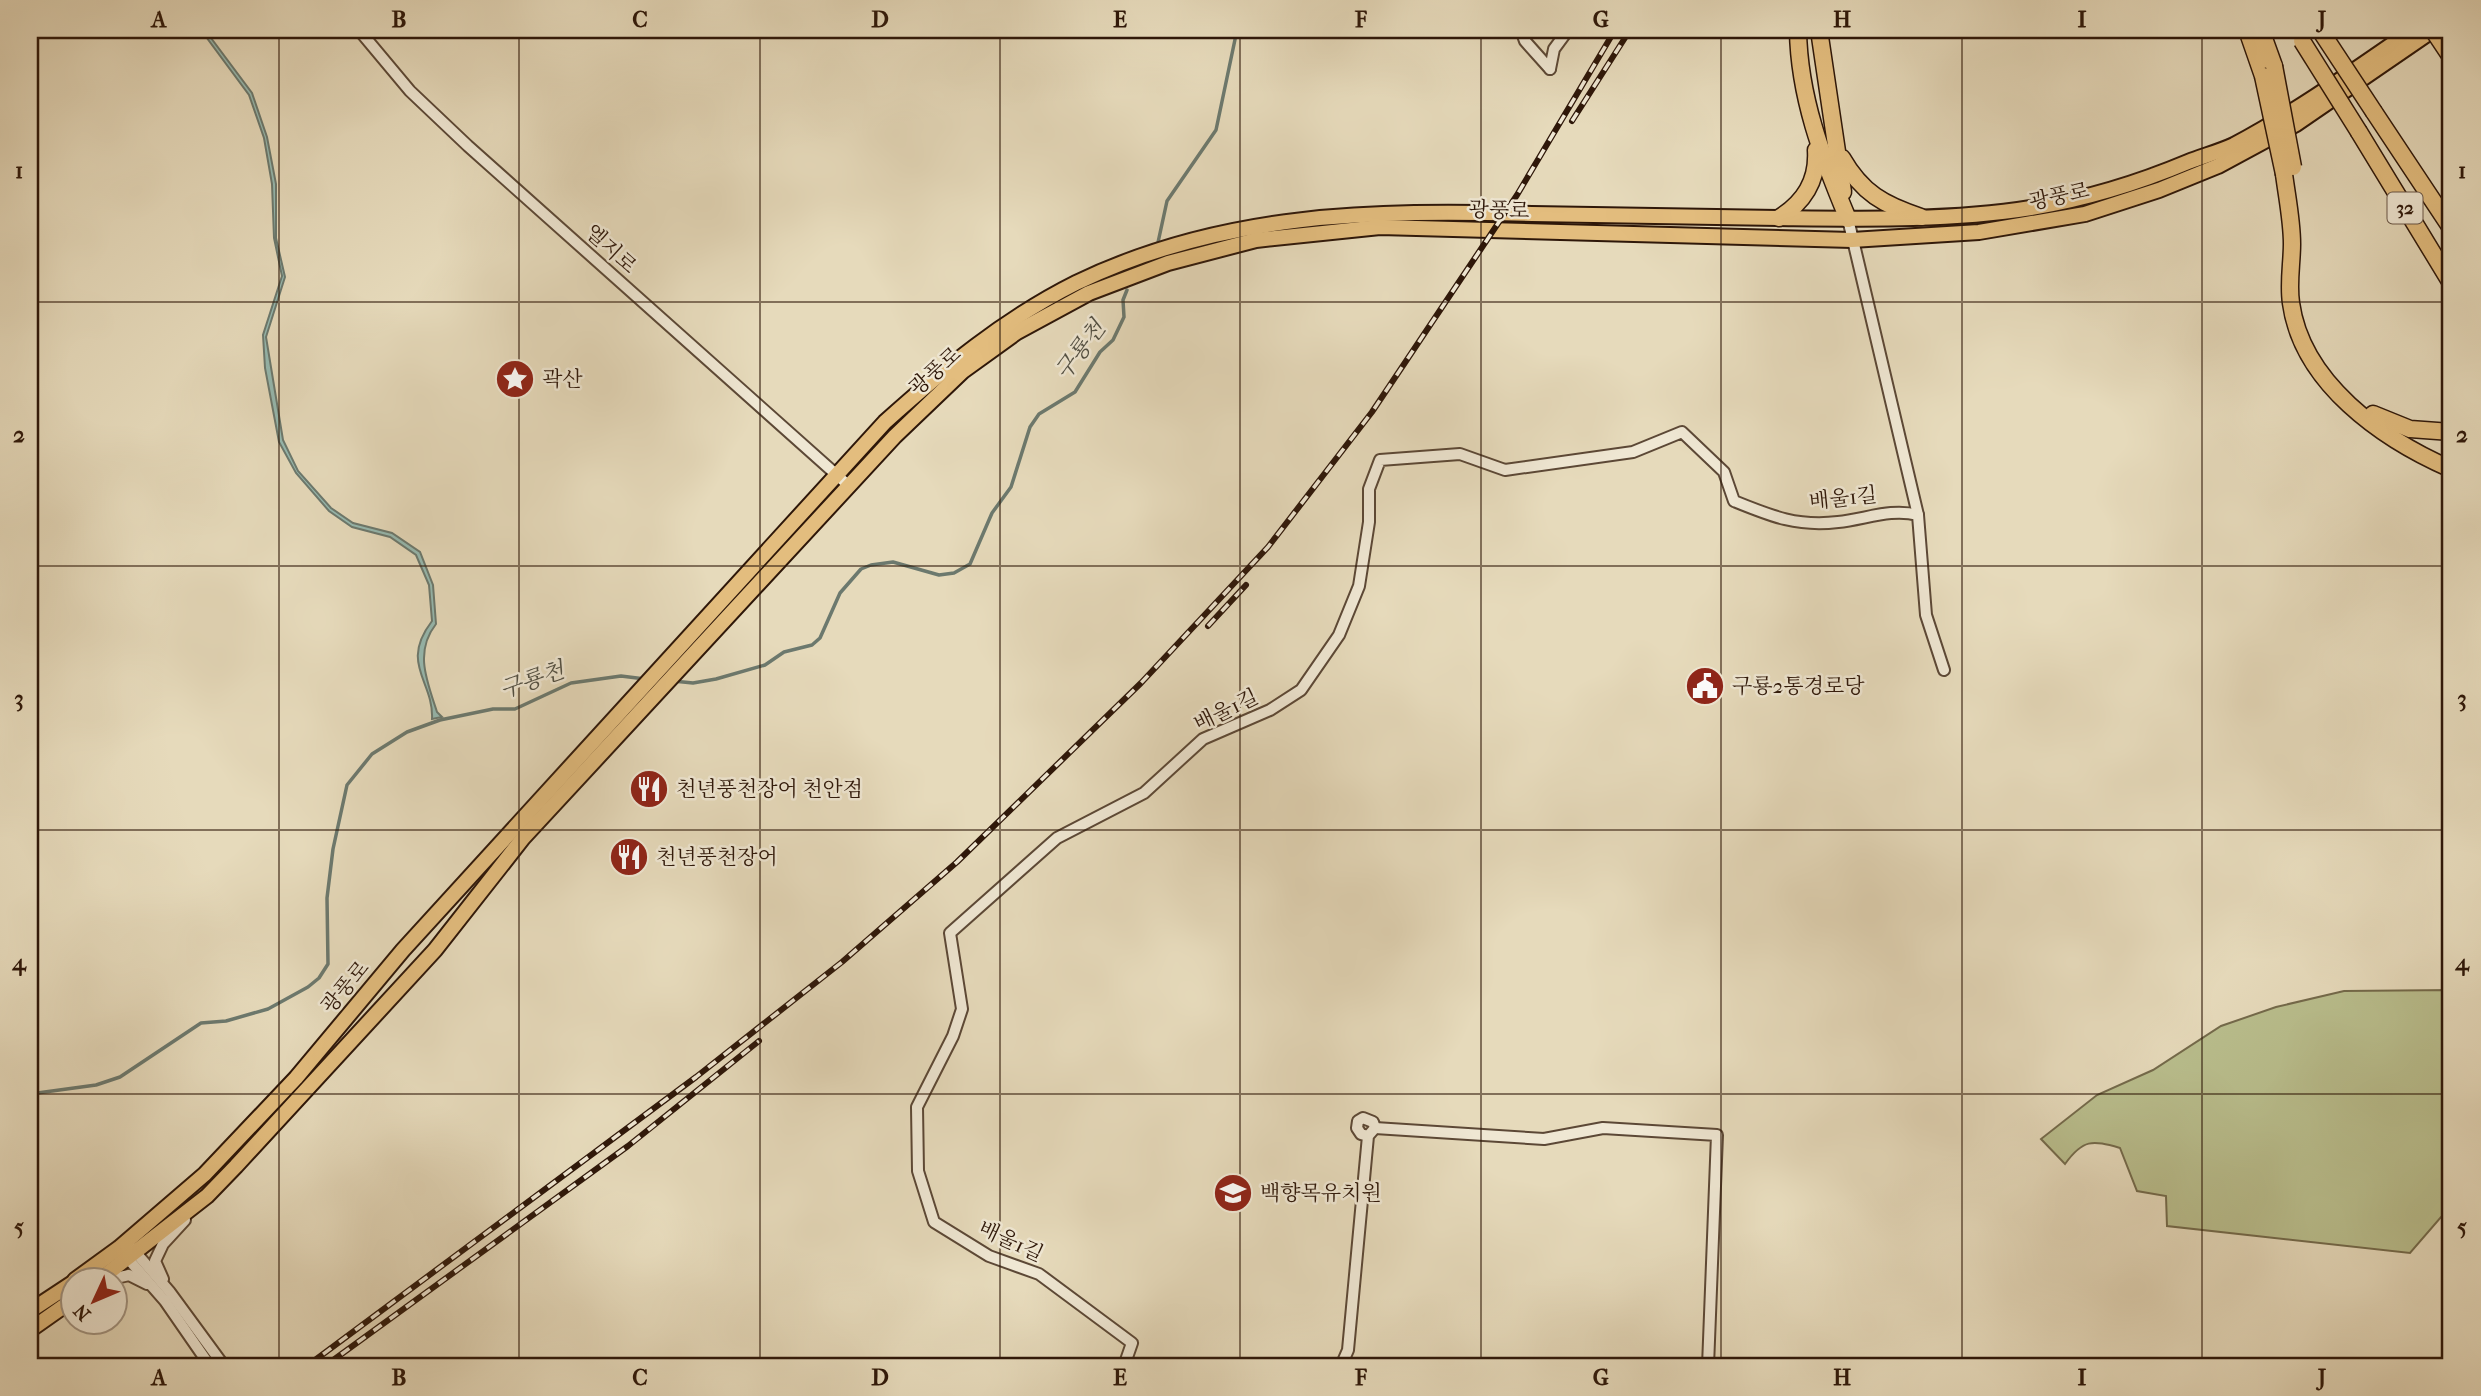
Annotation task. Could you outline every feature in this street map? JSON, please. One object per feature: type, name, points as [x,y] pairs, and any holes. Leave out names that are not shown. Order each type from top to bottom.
[{"type":"highway","points":[[1779,218],[1797,205],[1812,184],[1816,156],[1812,124],[1800,74],[1798,30]]},
{"type":"highway","points":[[1818,30],[1848,219]]},
{"type":"highway","points":[[2250,30],[2268,71],[2288,171],[2292,242],[2290,295],[2303,343],[2328,383],[2389,435],[2451,469]]},
{"type":"highway","name":"32","points":[[2320,30],[2451,228]]},
{"type":"highway","points":[[2433,30],[2451,57]]},
{"type":"highway","points":[[2442,30],[2451,44]]},
{"type":"highway","name":"32","points":[[2298,36],[2451,283]]},
{"type":"highway","points":[[1812,124],[1848,219]]},
{"type":"highway","points":[[1837,150],[1852,175],[1869,194],[1892,208],[1922,217]]},
{"type":"highway","points":[[2328,383],[2388,422],[2419,431],[2451,432]]},
{"type":"main road","name":"광풍로","points":[[113,1266],[287,1087],[403,950],[885,422],[957,357],[1012,320],[1076,284],[1120,265],[1210,236],[1254,225],[1301,218],[1391,212],[1848,219],[1922,217],[2031,208],[2103,192],[2167,172],[2230,147],[2275,121],[2413,30]]},
{"type":"main road","name":"광풍로","points":[[100,1266],[207,1196],[435,950],[523,838],[674,673],[848,485],[963,371],[1017,332],[1089,293],[1168,264],[1256,240],[1380,227],[1852,240],[1979,232],[2085,214],[2159,190],[2218,166],[2296,124],[2433,30]]},
{"type":"main road","name":"광풍로","points":[[30,1311],[60,1291]]},
{"type":"main road","points":[[30,1330],[60,1309]]},
{"type":"street","name":"엘지로","points":[[359,30],[410,91],[468,146],[848,485]]},
{"type":"street","points":[[1521,30],[1525,41],[1550,69],[1554,49],[1567,30]]},
{"type":"street","points":[[1848,219],[1918,515],[1926,615],[1944,670]]},
{"type":"street","name":"배울1길","points":[[1124,1366],[1132,1343],[1039,1274],[989,1256],[934,1222],[918,1171],[918,1107],[953,1036],[962,1009],[950,933],[1057,838],[1144,793],[1203,739],[1270,710],[1301,690],[1339,635],[1359,586],[1369,522],[1369,489],[1380,460],[1460,454],[1505,470],[1633,452],[1682,432],[1724,472],[1734,501],[1784,522],[1837,523],[1901,510],[1918,515]]},
{"type":"street","points":[[1341,1366],[1348,1350],[1371,1132],[1544,1139],[1603,1128],[1717,1135],[1707,1366]]},
{"type":"street","points":[[207,1196],[163,1244],[155,1261],[167,1296],[210,1366]]},
{"type":"street","points":[[128,1250],[224,1366]]},
{"type":"street","points":[[130,1275],[143,1280],[167,1296]]},
{"type":"green space","points":[[2451,990],[2451,1211],[2441,1217],[2410,1253],[2167,1226],[2166,1196],[2137,1191],[2120,1148],[2089,1144],[2077,1150],[2065,1164],[2041,1139],[2097,1095],[2153,1070],[2221,1026],[2276,1007],[2344,991]]},
{"type":"water","points":[[201,30],[205,30],[252,93],[267,137],[276,184],[276,238],[285,277],[266,337],[283,440],[298,471],[331,508],[353,523],[392,533],[420,552],[433,585],[436,624],[425,645],[424,667],[437,712],[442,717],[432,719],[418,661],[418,649],[432,621],[429,585],[416,555],[390,537],[352,527],[329,511],[296,473],[279,442],[265,368],[263,335],[282,276],[274,238],[272,184],[264,138],[249,95]]},
{"type":"waterway","name":"구룡천","points":[[1157,247],[1167,201],[1216,130],[1237,30]]},
{"type":"waterway","name":"구룡천","points":[[673,681],[693,683],[716,679],[765,665],[784,652],[812,645],[820,638],[840,593],[861,569],[871,565],[893,562],[939,575],[954,573],[970,564],[992,513],[1011,487],[1030,427],[1039,414],[1075,392],[1100,352],[1113,340],[1124,317],[1123,300],[1127,290]]},
{"type":"waterway","name":"구룡천","points":[[30,1094],[96,1085],[120,1077],[201,1023],[226,1021],[268,1009],[319,978],[328,964],[327,898],[333,849],[347,785],[372,754],[407,732],[440,720],[493,709],[515,709],[571,683],[621,676],[645,679]]},
{"type":"railway","points":[[307,1366],[696,1077],[842,962],[957,862],[1141,683],[1268,547],[1372,412],[1517,195],[1615,30]]},
{"type":"railway","points":[[1572,121],[1630,30]]},
{"type":"railway","points":[[1208,626],[1246,585]]},
{"type":"railway","points":[[325,1366],[628,1146],[759,1041]]},
{"type":"place","name":"곽산","points":[[515,379]]},
{"type":"place","name":"구룡2통경로당","points":[[1705,686]]},
{"type":"place","name":"천년풍천장어 천안점","points":[[649,789]]},
{"type":"place","name":"천년풍천장어","points":[[629,857]]},
{"type":"place","name":"백향목유치원","points":[[1233,1193]]}]
